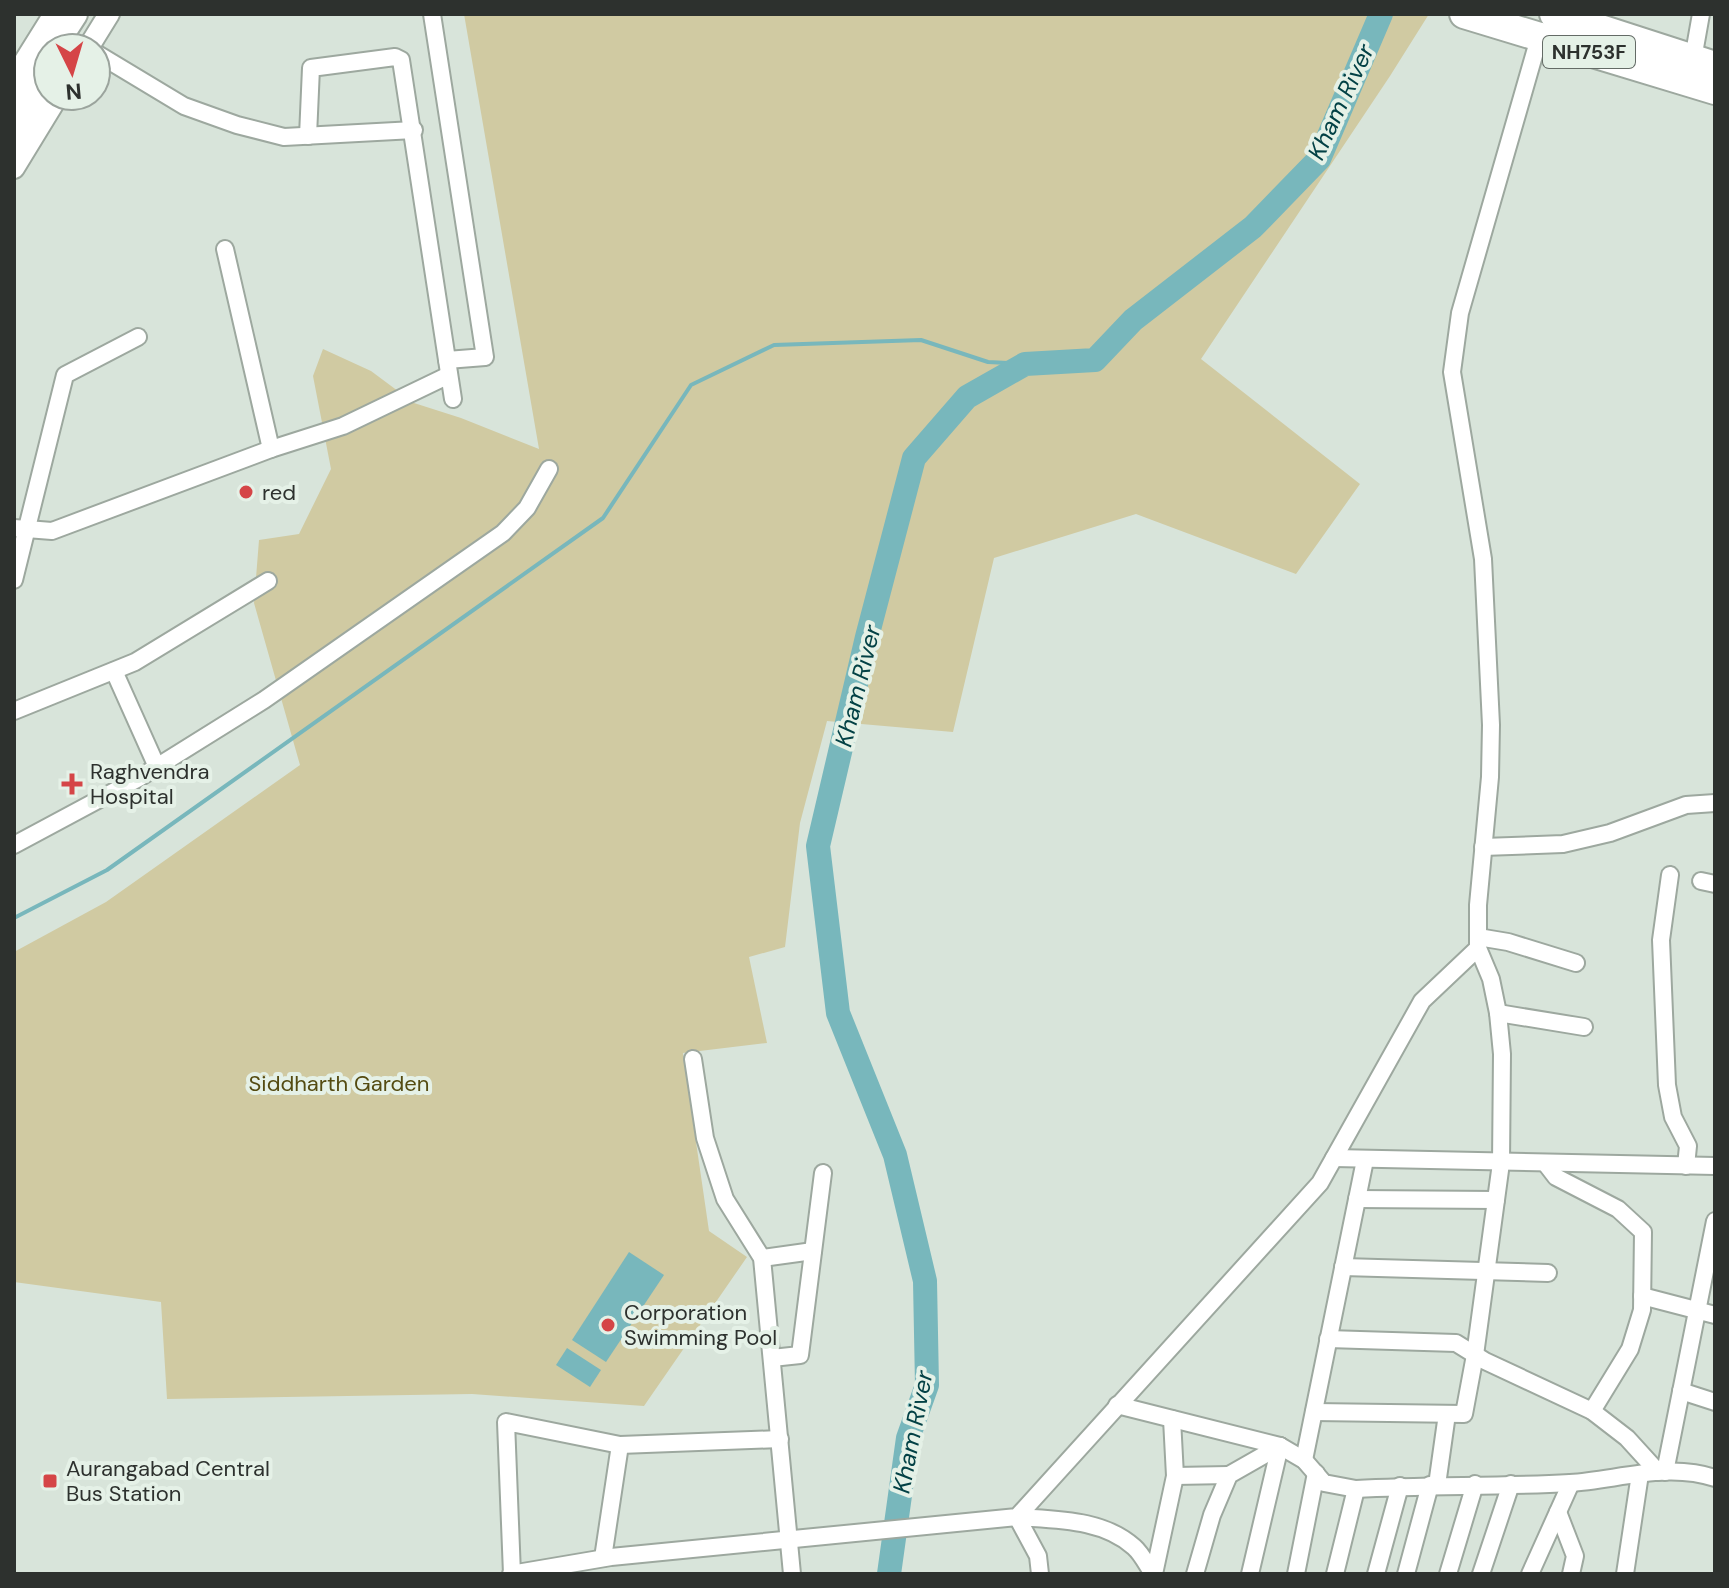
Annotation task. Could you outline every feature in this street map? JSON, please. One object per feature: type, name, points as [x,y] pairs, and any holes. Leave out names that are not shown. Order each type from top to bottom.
[{"type":"highway","name":"NH753F","points":[[1464,14],[1547,21],[1704,63]]},
{"type":"highway","name":"NH753F","points":[[1547,21],[1715,90]]},
{"type":"main road","points":[[62,32],[74,14]]},
{"type":"main road","points":[[83,32],[94,14]]},
{"type":"main road","points":[[14,108],[32,80]]},
{"type":"main road","points":[[14,142],[33,112]]},
{"type":"street","points":[[14,78],[54,14]]},
{"type":"street","points":[[98,32],[109,14]]},
{"type":"street","points":[[21,529],[52,531],[271,449],[343,426],[448,368],[485,357],[432,14]]},
{"type":"street","points":[[1701,14],[1704,63]]},
{"type":"street","points":[[1314,1412],[1464,1414],[1475,1355],[1501,1163],[1502,1054],[1491,979],[1478,942],[1491,725],[1483,559],[1452,372],[1460,313],[1547,21]]},
{"type":"street","points":[[308,136],[311,68],[395,57],[401,60],[453,399]]},
{"type":"street","points":[[112,63],[184,106],[237,125],[284,137],[414,130]]},
{"type":"street","points":[[14,168],[48,112]]},
{"type":"street","points":[[225,249],[271,449]]},
{"type":"street","points":[[14,580],[21,529],[65,375],[138,337]]},
{"type":"street","points":[[14,845],[157,767],[264,700],[503,533],[527,508],[549,469]]},
{"type":"street","points":[[14,711],[135,662],[268,581]]},
{"type":"street","points":[[114,671],[157,767]]},
{"type":"street","points":[[1483,847],[1563,844],[1610,833],[1686,805],[1715,803]]},
{"type":"street","points":[[1670,875],[1661,940],[1667,1085],[1673,1117],[1688,1146],[1686,1166]]},
{"type":"street","points":[[1017,1517],[1320,1183],[1422,1001],[1478,942],[1508,942],[1576,963]]},
{"type":"street","points":[[1498,1013],[1584,1027]]},
{"type":"street","points":[[693,1059],[705,1138],[725,1199],[762,1258],[792,1574]]},
{"type":"street","points":[[1334,1158],[1715,1166]]},
{"type":"street","points":[[1296,1574],[1314,1412],[1365,1160]]},
{"type":"street","points":[[1546,1164],[1556,1177],[1618,1209],[1643,1232],[1642,1310],[1630,1349],[1592,1411]]},
{"type":"street","points":[[772,1358],[800,1355],[823,1173]]},
{"type":"street","points":[[1357,1199],[1496,1200]]},
{"type":"street","points":[[1662,1472],[1715,1221]]},
{"type":"street","points":[[762,1258],[813,1251]]},
{"type":"street","points":[[1343,1267],[1548,1273]]},
{"type":"street","points":[[1642,1296],[1715,1315]]},
{"type":"street","points":[[1328,1339],[1456,1343],[1592,1411],[1627,1438],[1662,1472]]},
{"type":"street","points":[[1681,1391],[1715,1402]]},
{"type":"street","points":[[1117,1405],[1280,1446],[1310,1467],[1324,1483],[1356,1489],[1571,1483],[1662,1472],[1715,1478]]},
{"type":"street","points":[[1406,1574],[1433,1485],[1447,1414]]},
{"type":"street","points":[[1154,1574],[1175,1476],[1172,1419]]},
{"type":"street","points":[[780,1439],[620,1445],[506,1422],[511,1574],[603,1558],[1017,1517],[1095,1525],[1135,1547],[1154,1574]]},
{"type":"street","points":[[603,1558],[620,1445]]},
{"type":"street","points":[[1175,1476],[1229,1475],[1280,1446]]},
{"type":"street","points":[[1250,1574],[1280,1446]]},
{"type":"street","points":[[1625,1574],[1640,1474]]},
{"type":"street","points":[[1195,1574],[1212,1515],[1229,1475]]},
{"type":"street","points":[[1530,1574],[1571,1483]]},
{"type":"street","points":[[1448,1574],[1475,1484]]},
{"type":"street","points":[[1481,1574],[1511,1484]]},
{"type":"street","points":[[1376,1574],[1400,1486]]},
{"type":"street","points":[[1335,1574],[1356,1489]]},
{"type":"street","points":[[1558,1512],[1575,1556],[1571,1574]]},
{"type":"street","points":[[1017,1517],[1038,1556],[1040,1574]]},
{"type":"green space","name":"Siddharth Garden","points":[[464,14],[1429,14],[1201,359],[1360,484],[1296,574],[1136,514],[994,558],[953,732],[827,721],[800,823],[785,947],[749,957],[767,1043],[683,1053],[709,1231],[747,1257],[644,1406],[472,1394],[167,1399],[161,1302],[14,1282],[14,952],[106,902],[300,765],[254,603],[259,540],[299,534],[331,469],[313,376],[323,349],[371,371],[414,403],[539,449]]},
{"type":"water","points":[[629,1252],[664,1275],[606,1362],[572,1340]]},
{"type":"water","points":[[567,1348],[601,1370],[590,1387],[556,1365]]},
{"type":"waterway","name":"Kham River","points":[[889,1574],[908,1438],[927,1385],[925,1281],[895,1155],[838,1013],[818,846],[867,637],[914,458],[967,397],[1025,364],[1095,360],[1133,320],[1253,227],[1319,159],[1381,14]]},
{"type":"waterway","points":[[14,918],[107,870],[603,518],[691,385],[774,345],[921,340],[988,362],[1025,364]]},
{"type":"place","name":"red","points":[[246,492]]},
{"type":"place","name":"Raghvendra Hospital","points":[[72,784]]},
{"type":"place","name":"Corporation Swimming Pool","points":[[608,1325]]},
{"type":"place","name":"Aurangabad Central Bus Station","points":[[50,1481]]}]
